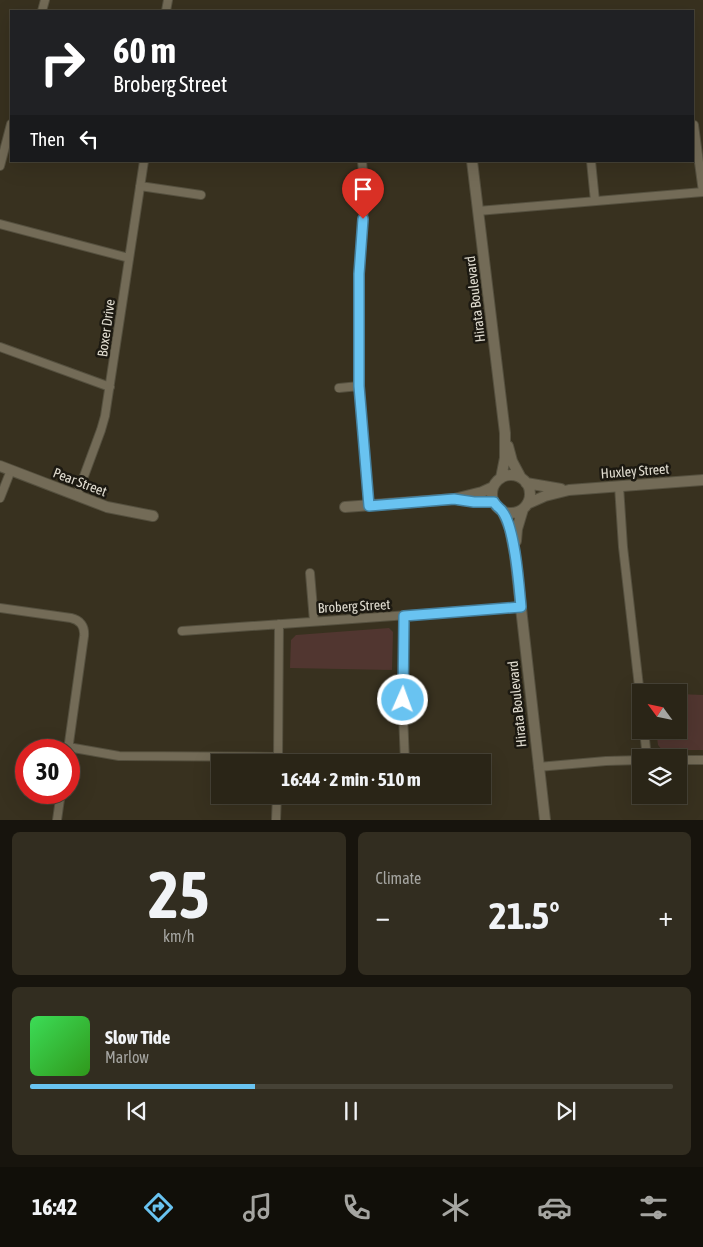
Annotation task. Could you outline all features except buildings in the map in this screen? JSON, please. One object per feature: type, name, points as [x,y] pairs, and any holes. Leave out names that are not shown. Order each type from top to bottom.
[{"type":"street","points":[[478,211],[703,192],[694,124]]},
{"type":"street","points":[[0,166],[10,128]]},
{"type":"street","name":"Boxer Drive","points":[[76,495],[101,430],[110,387],[144,162]]},
{"type":"street","points":[[362,162],[365,196],[359,274],[359,386],[369,506]]},
{"type":"street","name":"Hirata Boulevard","points":[[472,162],[505,433],[512,462],[523,481]]},
{"type":"street","points":[[591,162],[595,201]]},
{"type":"street","points":[[140,186],[201,195]]},
{"type":"street","points":[[0,224],[129,258]]},
{"type":"street","points":[[0,347],[110,387]]},
{"type":"street","points":[[339,388],[359,386]]},
{"type":"street","name":"Hirata Boulevard","points":[[501,478],[505,458],[505,433]]},
{"type":"street","name":"Pear Street","points":[[0,466],[108,507],[153,516]]},
{"type":"street","points":[[0,498],[11,470]]},
{"type":"street","points":[[513,475],[523,481],[530,491],[525,506],[511,513],[502,510],[494,502],[492,493],[501,478],[513,475]]},
{"type":"street","name":"Huxley Street","points":[[525,506],[545,496],[569,490],[703,480]]},
{"type":"street","name":"Huxley Street","points":[[523,481],[569,490]]},
{"type":"street","points":[[619,486],[623,547],[639,684]]},
{"type":"street","points":[[345,507],[454,499],[494,487]]},
{"type":"street","points":[[454,499],[494,502]]},
{"type":"street","name":"Hirata Boulevard","points":[[515,555],[517,529],[525,506]]},
{"type":"street","name":"Hirata Boulevard","points":[[502,510],[510,529],[515,555],[545,820]]},
{"type":"street","points":[[310,573],[314,621]]},
{"type":"street","name":"Broberg Street","points":[[182,631],[521,607]]},
{"type":"street","points":[[0,608],[71,618],[83,626],[84,636],[69,739]]},
{"type":"street","points":[[404,616],[405,754]]},
{"type":"street","points":[[278,754],[279,624]]},
{"type":"street","points":[[80,751],[119,756],[211,758]]},
{"type":"street","points":[[538,767],[632,760]]},
{"type":"street","points":[[687,760],[703,760]]},
{"type":"street","points":[[57,820],[59,804]]},
{"type":"street","points":[[276,820],[277,804]]},
{"type":"shaded area","points":[[389,628],[393,632],[392,670],[290,668],[291,640],[296,635]]},
{"type":"shaded area","points":[[688,694],[703,695],[703,750],[661,749],[657,739],[688,739]]},
{"type":"route","points":[[363,219],[359,274],[359,386],[369,506],[454,499],[494,502],[502,510],[510,529],[521,607],[404,616],[403,700]]}]
